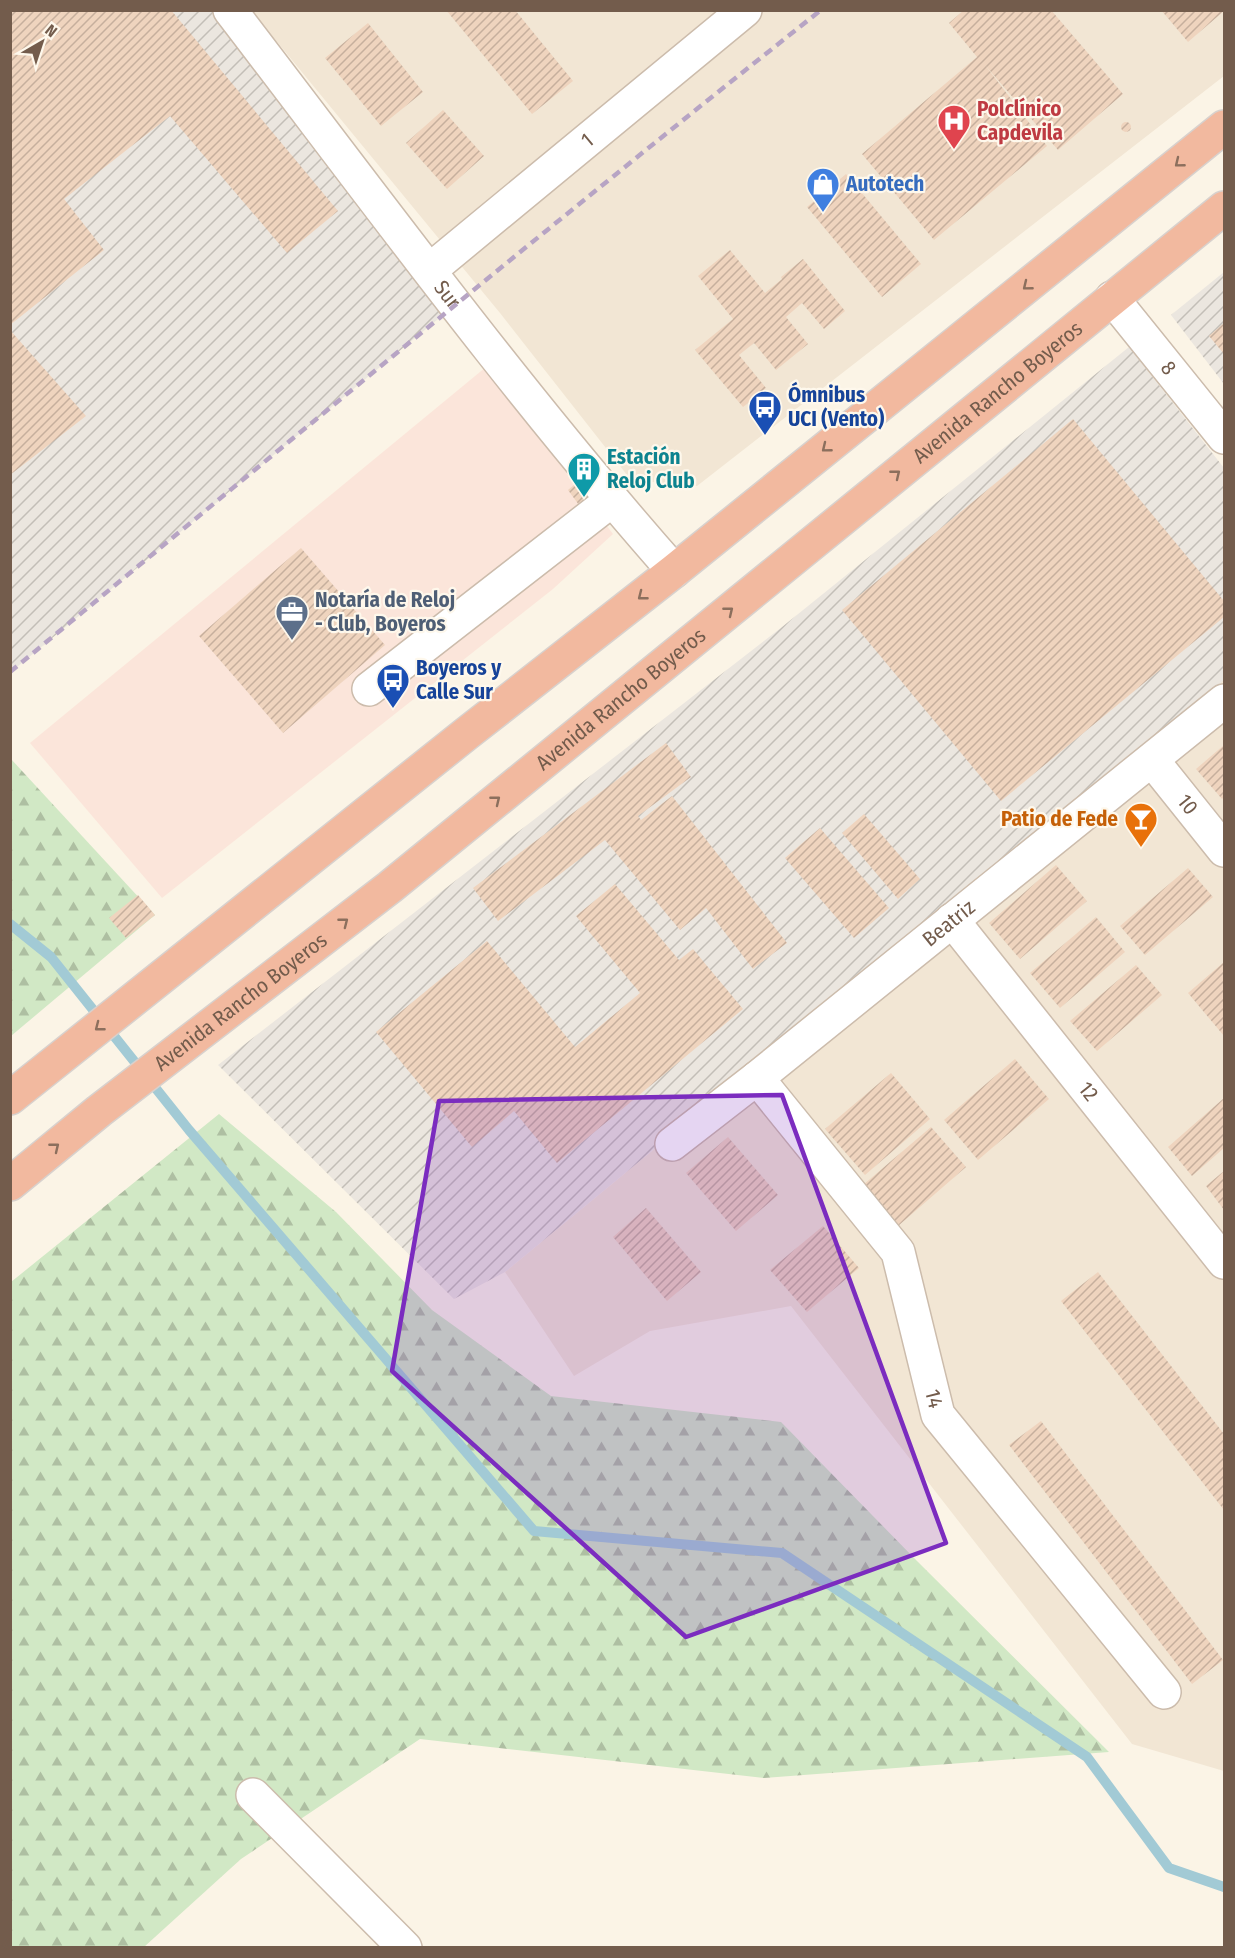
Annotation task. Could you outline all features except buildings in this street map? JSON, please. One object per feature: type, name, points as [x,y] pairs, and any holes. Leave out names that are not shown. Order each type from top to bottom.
[{"type":"highway","points":[[10,1098],[674,571],[1224,127]]},
{"type":"highway","name":"Avenida Rancho Boyeros","points":[[10,1184],[99,1111],[390,886],[1224,208]]},
{"type":"street","name":"Sur","points":[[230,10],[463,314],[612,500],[674,571]]},
{"type":"street","name":"1","points":[[430,270],[745,10]]},
{"type":"street","name":"8","points":[[1112,298],[1224,438]]},
{"type":"street","points":[[369,689],[612,500]]},
{"type":"street","name":"Beatriz","points":[[672,1144],[1224,701]]},
{"type":"street","name":"10","points":[[1152,759],[1224,850]]},
{"type":"street","name":"12","points":[[952,920],[1224,1262]]},
{"type":"street","name":"14","points":[[757,1078],[898,1252],[938,1415],[1164,1692]]},
{"type":"street","points":[[254,1795],[405,1947]]},
{"type":"highlighted area","points":[[782,1095],[946,1543],[686,1637],[392,1371],[439,1101]]},
{"type":"shaded area","points":[[11,11],[230,11],[455,305],[11,672]]},
{"type":"shaded area","points":[[247,11],[1224,11],[1224,76],[697,486],[631,480],[500,313],[278,43]]},
{"type":"shaded area","points":[[1224,272],[1224,384],[1171,315]]},
{"type":"shaded area","points":[[1129,347],[1224,468],[1224,680],[505,1272],[454,1299],[218,1065],[782,627]]},
{"type":"shaded area","points":[[486,367],[613,534],[553,589],[162,898],[30,743]]},
{"type":"shaded area","points":[[1224,680],[1224,1771],[1132,1744],[791,1306],[650,1331],[574,1376],[505,1272]]},
{"type":"green space","points":[[11,759],[155,915],[11,1036]]},
{"type":"green space","points":[[219,1114],[336,1212],[432,1310],[551,1396],[781,1422],[1109,1752],[764,1778],[420,1739],[241,1859],[144,1947],[11,1948],[11,1282]]},
{"type":"waterway","points":[[10,924],[51,957],[189,1130],[534,1531],[782,1553],[1087,1757],[1169,1868],[1224,1887]]},
{"type":"railway","points":[[10,672],[515,256],[821,10]]},
{"type":"place","name":"Polclínico Capdevila","points":[[954,150]]},
{"type":"place","name":"Autotech","points":[[823,213]]},
{"type":"place","name":"Ómnibus UCI (Vento)","points":[[765,436]]},
{"type":"place","name":"Estación Reloj Club","points":[[584,498]]},
{"type":"place","name":"Notaría de Reloj - Club, Boyeros","points":[[292,641]]},
{"type":"place","name":"Boyeros y Calle Sur","points":[[393,709]]},
{"type":"place","name":"Patio de Fede","points":[[1141,848]]}]
